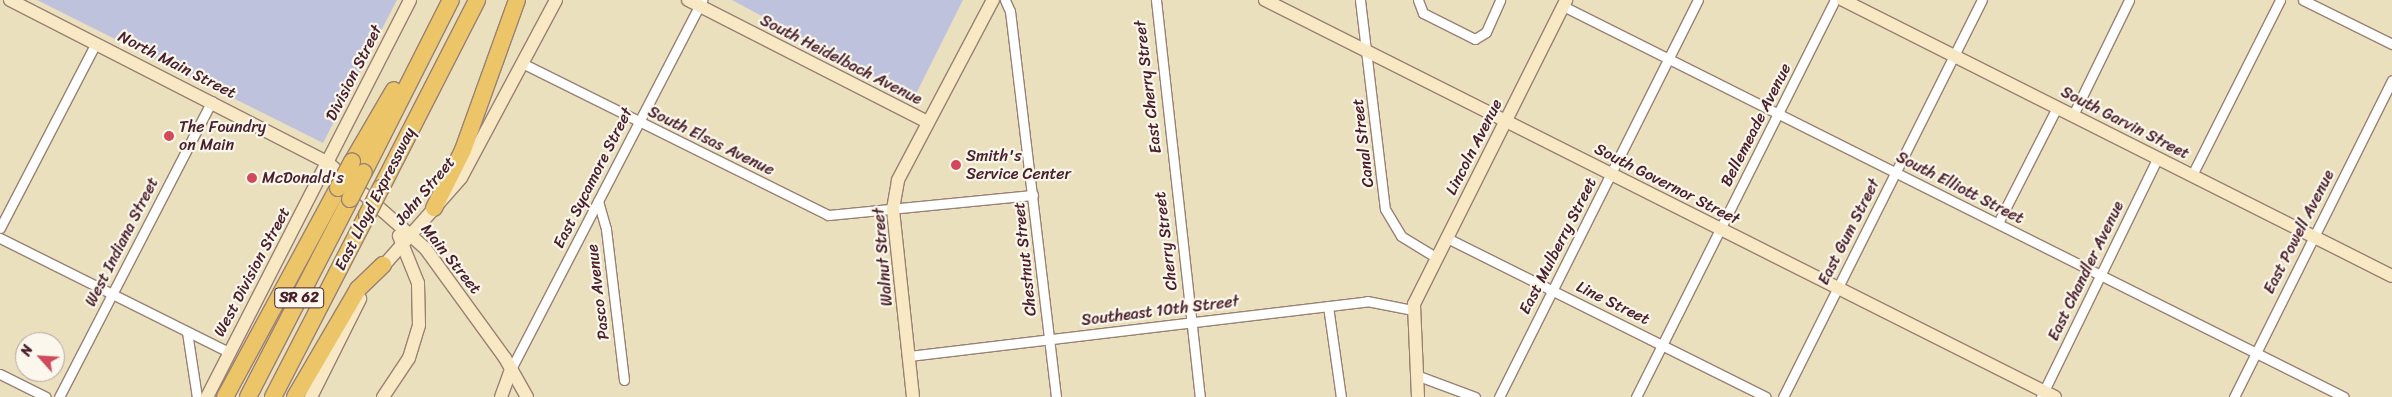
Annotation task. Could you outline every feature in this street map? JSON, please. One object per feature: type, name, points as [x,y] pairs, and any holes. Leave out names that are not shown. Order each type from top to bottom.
[{"type":"highway","name":"East Lloyd Expressway","points":[[248,397],[350,199],[358,167],[451,0]]},
{"type":"highway","name":"East Lloyd Expressway","points":[[272,397],[477,0]]},
{"type":"highway","points":[[434,208],[463,150],[517,0]]},
{"type":"highway","points":[[225,397],[338,188],[358,167]]},
{"type":"highway","points":[[295,397],[358,289],[383,265]]},
{"type":"street","name":"North Main Street","points":[[10,0],[212,101],[327,162]]},
{"type":"street","name":"Division Street","points":[[327,162],[410,0]]},
{"type":"street","name":"John Street","points":[[311,397],[383,265],[461,178],[524,64],[556,0]]},
{"type":"street","name":"Walnut Street","points":[[914,397],[892,209],[898,180],[993,0]]},
{"type":"street","name":"Chestnut Street","points":[[1005,0],[1010,11],[1056,397]]},
{"type":"street","name":"East Cherry Street","points":[[1156,0],[1173,170]]},
{"type":"street","name":"South Governor Street","points":[[1265,0],[1838,288],[2046,395]]},
{"type":"street","name":"Canal Street","points":[[1360,0],[1385,209],[1401,236],[1437,258]]},
{"type":"street","points":[[1418,0],[1423,13],[1475,38],[1486,32],[1500,0]]},
{"type":"street","name":"East Mulberry Street","points":[[1499,397],[1698,0]]},
{"type":"street","name":"Bellemeade Avenue","points":[[1636,397],[1835,0]]},
{"type":"street","name":"South Garvin Street","points":[[1843,0],[2392,276]]},
{"type":"street","name":"East Gum Street","points":[[1783,397],[1982,0]]},
{"type":"street","points":[[2073,115],[2129,0]]},
{"type":"street","points":[[2192,175],[2280,0]]},
{"type":"street","points":[[2303,0],[2392,44]]},
{"type":"street","name":"South Heidelbach Avenue","points":[[696,2],[927,122]]},
{"type":"street","name":"East Sycamore Street","points":[[511,369],[639,122],[696,2]]},
{"type":"street","name":"South Elliott Street","points":[[1564,3],[1778,114],[2344,397]]},
{"type":"street","name":"Lincoln Avenue","points":[[1413,310],[1564,3]]},
{"type":"street","points":[[0,228],[96,43]]},
{"type":"street","name":"South Elsas Avenue","points":[[524,64],[828,215],[1033,195]]},
{"type":"street","name":"East Powell Avenue","points":[[2234,397],[2392,80]]},
{"type":"street","name":"West Indiana Street","points":[[59,397],[212,101]]},
{"type":"street","points":[[1998,223],[2057,108]]},
{"type":"street","name":"East Chandler Avenue","points":[[2046,395],[2157,159]]},
{"type":"street","name":"Main Street","points":[[327,162],[392,220],[412,234],[511,369],[527,397]]},
{"type":"street","name":"West Division Street","points":[[207,397],[228,352],[327,162]]},
{"type":"street","name":"Cherry Street","points":[[1173,170],[1200,397]]},
{"type":"street","name":"Pasco Avenue","points":[[598,201],[606,229],[624,380]]},
{"type":"street","points":[[383,397],[409,358],[419,325],[418,283],[392,220]]},
{"type":"street","points":[[0,238],[228,352]]},
{"type":"street","name":"Line Street","points":[[1447,238],[1766,397]]},
{"type":"street","name":"Southeast 10th Street","points":[[909,356],[1328,306],[1372,302],[1413,310]]},
{"type":"street","points":[[1328,306],[1341,397]]},
{"type":"street","points":[[1413,310],[1418,397]]},
{"type":"street","points":[[187,332],[197,397]]},
{"type":"street","points":[[501,397],[511,369]]},
{"type":"street","points":[[0,374],[46,397]]},
{"type":"street","points":[[1416,375],[1475,397]]},
{"type":"shaded area","points":[[37,0],[397,0],[323,143]]},
{"type":"shaded area","points":[[732,0],[963,0],[914,98]]},
{"type":"place","name":"The Foundry on Main","points":[[169,136]]},
{"type":"place","name":"Smith's Service Center","points":[[956,165]]},
{"type":"place","name":"McDonald's","points":[[252,178]]}]
